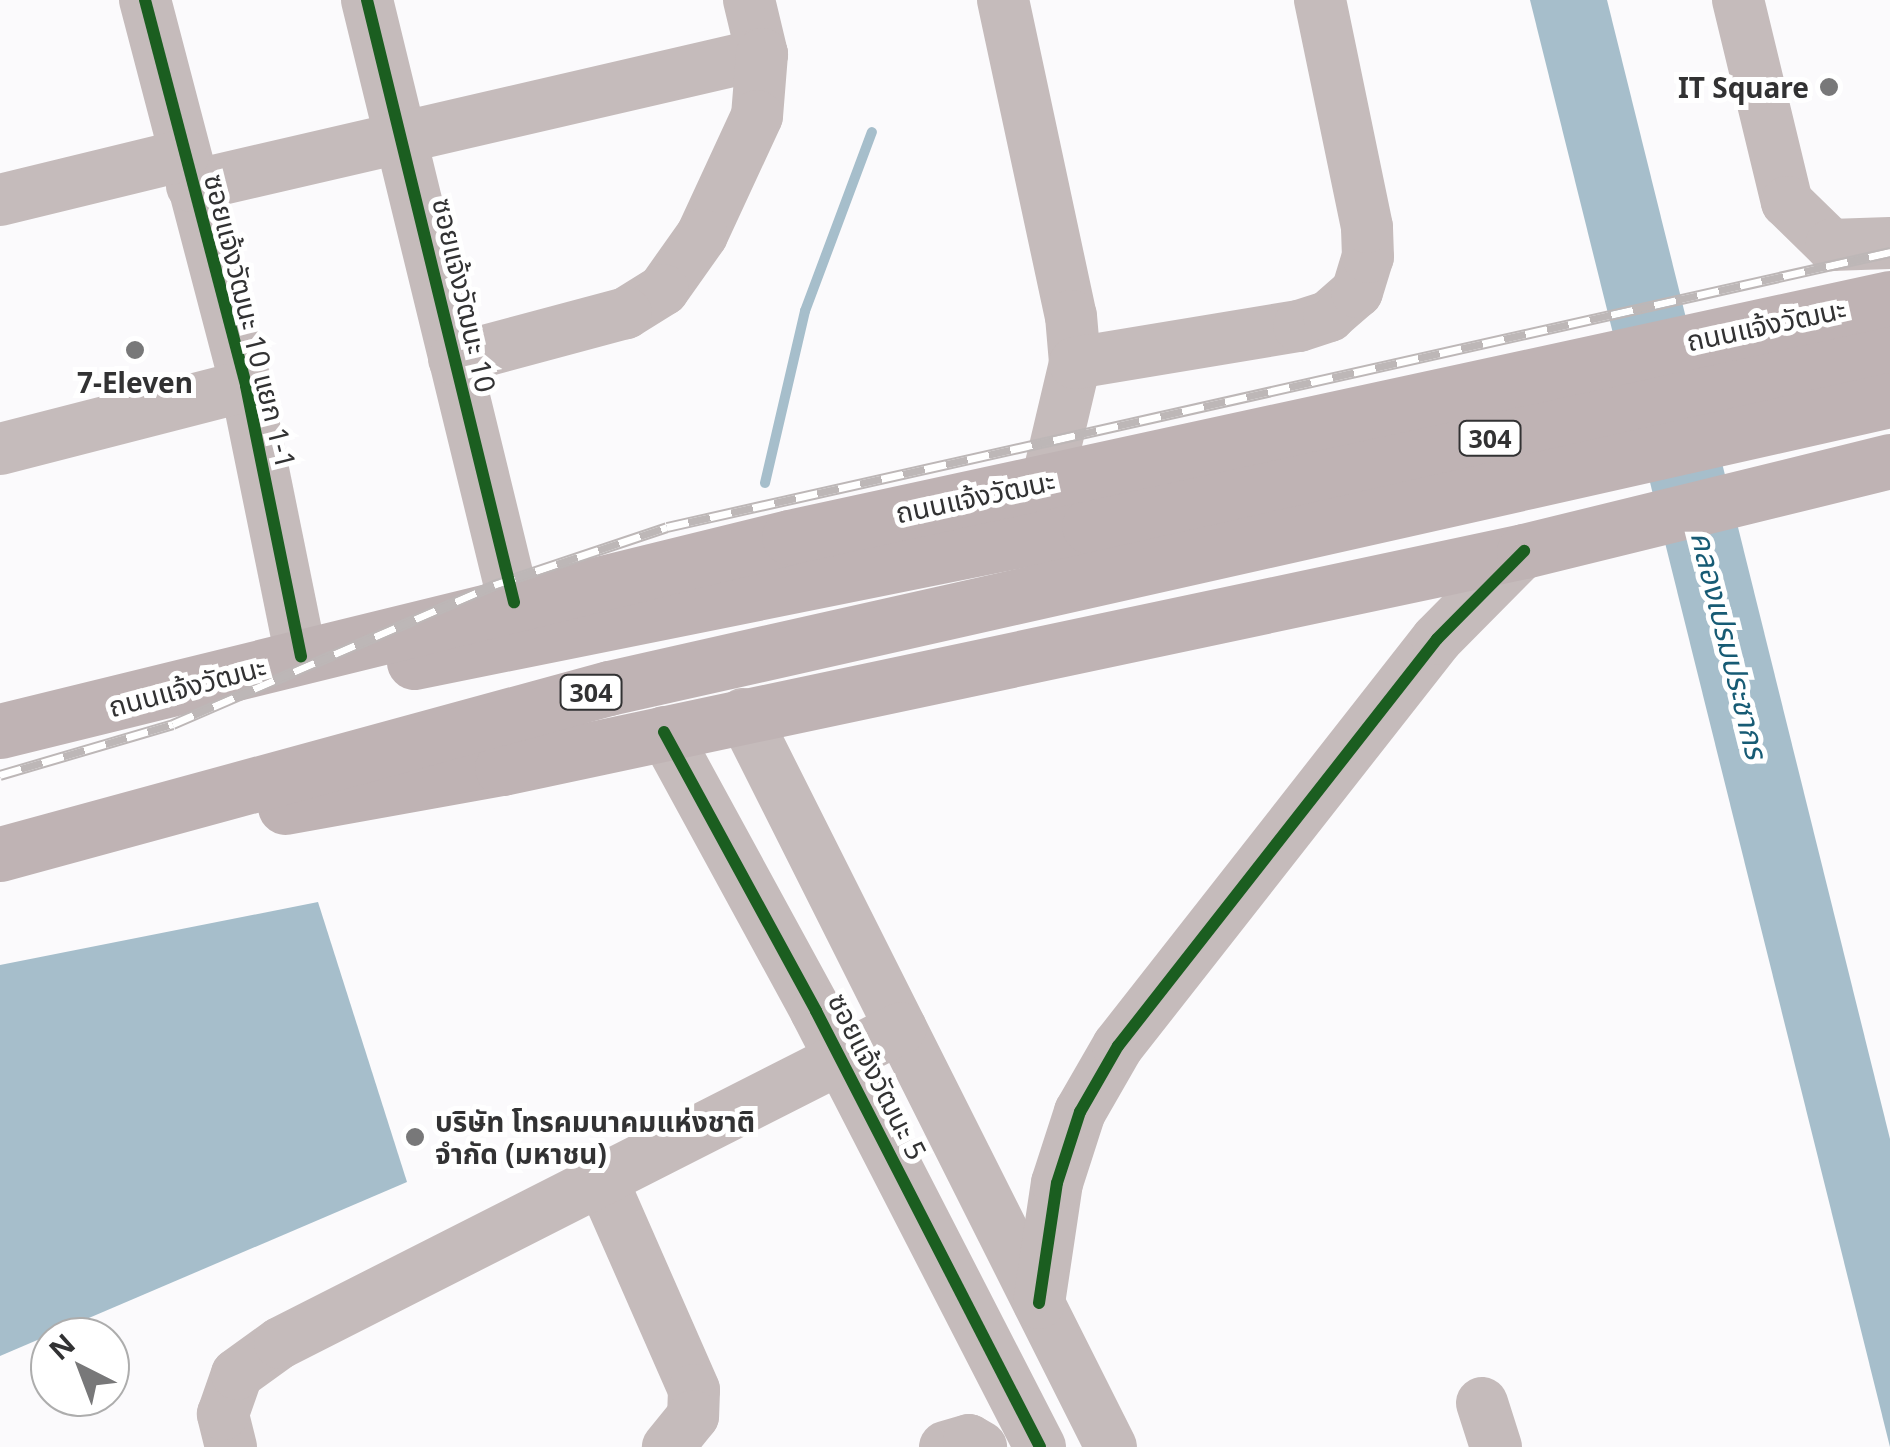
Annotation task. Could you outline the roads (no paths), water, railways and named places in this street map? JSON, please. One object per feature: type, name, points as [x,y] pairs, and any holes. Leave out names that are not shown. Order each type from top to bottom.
[{"type":"main road","name":"ถนนแจ้งวัฒนะ","points":[[65,718],[514,602],[1046,481],[1890,298]]},
{"type":"main road","name":"ถนนแจ้งวัฒนะ","points":[[0,854],[89,834],[1095,552],[1890,350]]},
{"type":"main road","name":"ถนนแจ้งวัฒนะ","points":[[0,731],[1095,552],[1890,400]]},
{"type":"main road","name":"ถนนแจ้งวัฒนะ","points":[[89,834],[374,792],[664,732],[1524,551],[1890,461]]},
{"type":"street","name":"ซอยแจ้งวัฒนะ 10 แยก 1-1","points":[[145,0],[246,386],[301,656]]},
{"type":"street","name":"ซอยแจ้งวัฒนะ 10","points":[[366,0],[514,602]]},
{"type":"street","points":[[454,359],[626,313],[662,290],[702,235],[757,116],[762,54],[749,0]]},
{"type":"street","points":[[1003,0],[1040,152],[1075,363],[1046,481]]},
{"type":"street","points":[[1075,363],[1299,326],[1330,316],[1357,292],[1368,256],[1367,227],[1320,0]]},
{"type":"street","points":[[1738,0],[1788,202],[1831,245],[1890,244]]},
{"type":"street","points":[[0,200],[402,139],[762,54]]},
{"type":"street","points":[[0,448],[246,386]]},
{"type":"street","points":[[1039,1304],[1056,1183],[1080,1112],[1118,1046],[1437,639],[1524,551]]},
{"type":"street","name":"ซอยแจ้งวัฒนะ 5","points":[[743,714],[1111,1447]]},
{"type":"street","name":"ซอยแจ้งวัฒนะ 5","points":[[664,732],[841,1059],[1040,1447]]},
{"type":"street","points":[[231,1447],[223,1414],[236,1374],[280,1342],[901,1028]]},
{"type":"street","points":[[602,1180],[694,1390],[694,1416],[668,1447]]},
{"type":"street","points":[[945,1447],[970,1440],[981,1447]]},
{"type":"water","name":"คลองเปรมประชากร","points":[[1530,0],[1607,0],[1890,1139],[1890,1447]]},
{"type":"water","points":[[318,902],[407,1182],[91,1317],[30,1317],[30,1343],[0,1356],[0,965]]},
{"type":"waterway","points":[[765,483],[805,311],[872,132]]},
{"type":"railway","points":[[0,775],[173,724],[494,585],[667,527],[1890,252]]},
{"type":"place","name":"IT Square","points":[[1829,87]]},
{"type":"place","name":"7-Eleven","points":[[135,350]]},
{"type":"place","name":"บริษัท โทรคมนาคมแห่งชาติ จำกัด (มหาชน)","points":[[415,1137]]}]
